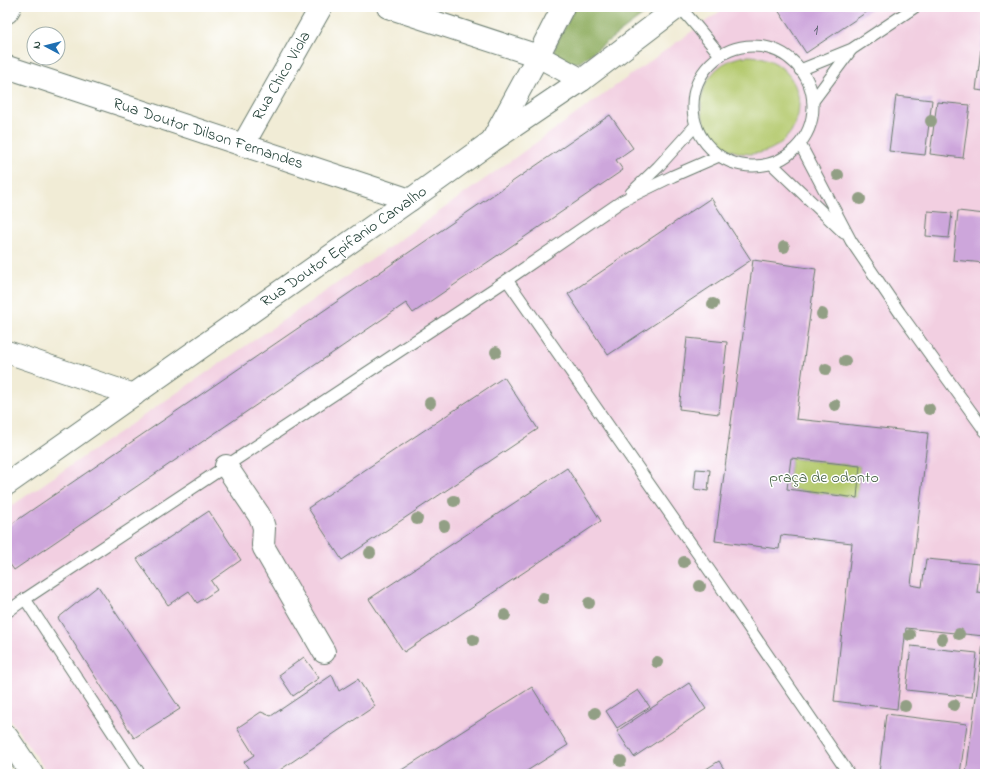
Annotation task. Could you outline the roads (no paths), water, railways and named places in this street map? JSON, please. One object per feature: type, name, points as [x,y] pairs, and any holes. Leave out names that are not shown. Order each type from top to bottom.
[{"type":"street","points":[[7,12],[10,7]]},
{"type":"street","name":"Rua Chico Viola","points":[[242,145],[321,7]]},
{"type":"street","points":[[388,7],[538,56],[582,80]]},
{"type":"street","points":[[492,141],[538,56],[562,7]]},
{"type":"street","name":"Rua Doutor Epifanio Carvalho","points":[[7,484],[492,141],[582,80],[679,7]]},
{"type":"street","name":"Rua Doutor Dilson Fernandes","points":[[7,67],[410,200]]},
{"type":"street","points":[[7,352],[134,395]]},
{"type":"street","points":[[226,466],[259,515],[264,528],[264,548],[324,652]]},
{"type":"street","points":[[7,737],[32,774]]},
{"type":"lane","points":[[679,7],[721,56]]},
{"type":"lane","points":[[800,70],[852,50],[915,7]]},
{"type":"lane","points":[[755,46],[772,49],[788,58],[800,70],[809,84],[813,101],[813,112],[806,134],[800,144],[787,156],[772,164],[754,167],[735,164],[718,156],[705,142],[696,125],[693,105],[697,86],[706,69],[721,56],[737,48],[755,46]]},
{"type":"lane","points":[[813,101],[852,50]]},
{"type":"lane","points":[[622,201],[658,167],[696,125]]},
{"type":"lane","points":[[800,144],[851,241],[900,313],[985,432]]},
{"type":"lane","points":[[7,612],[25,598],[507,280],[622,201],[718,156]]},
{"type":"lane","points":[[772,164],[851,241]]},
{"type":"lane","points":[[507,280],[721,586],[849,774]]},
{"type":"lane","points":[[25,598],[140,774]]},
{"type":"park label","name":"praça de odonto","points":[[824,478]]}]
